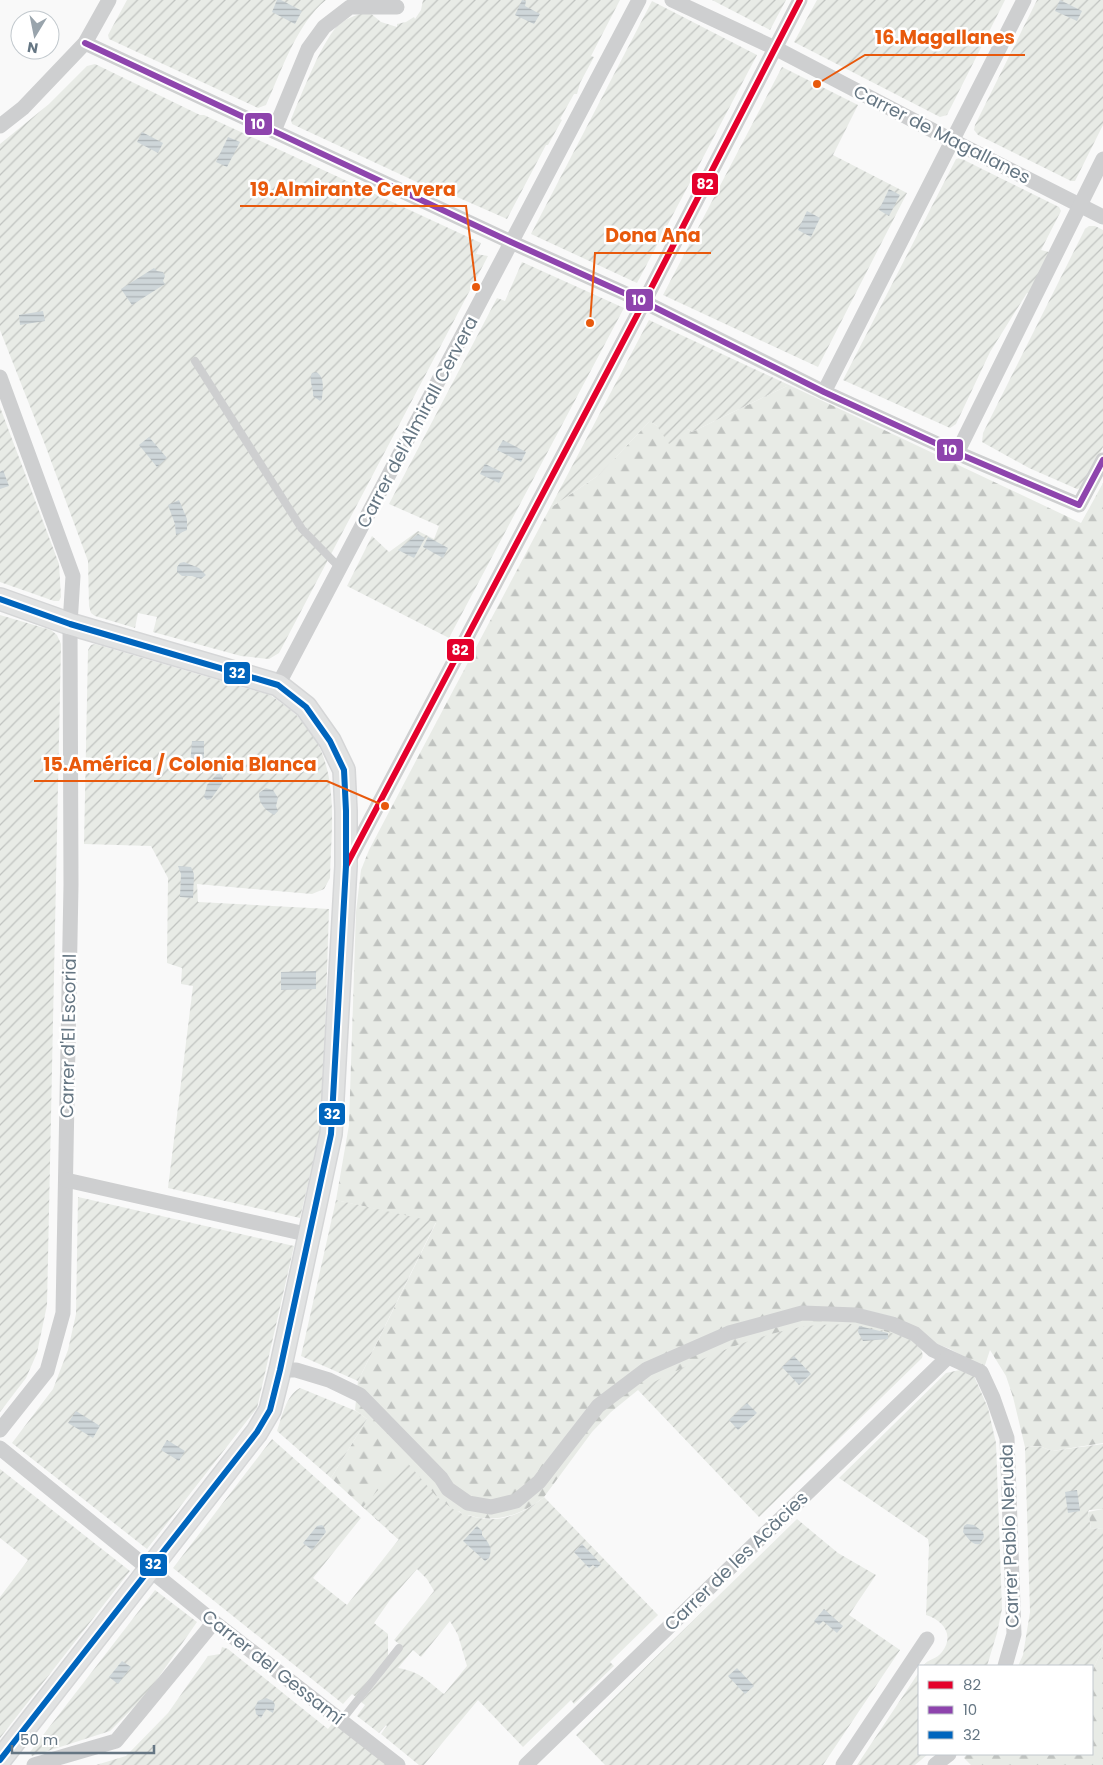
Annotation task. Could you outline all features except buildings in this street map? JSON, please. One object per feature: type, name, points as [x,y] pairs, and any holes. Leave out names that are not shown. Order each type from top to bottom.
[{"type":"street","points":[[0,126],[34,96],[85,43],[109,0]]},
{"type":"street","name":"Carrer del'Almirall Cervera","points":[[278,684],[639,0]]},
{"type":"street","name":"Carrer de Magallanes","points":[[672,0],[775,48],[1103,217]]},
{"type":"street","points":[[346,866],[644,302],[800,0]]},
{"type":"street","points":[[824,392],[1024,0]]},
{"type":"street","points":[[274,131],[308,49],[324,27],[350,8],[397,8]]},
{"type":"street","points":[[85,43],[644,302],[824,392],[1079,505],[1103,460]]},
{"type":"street","points":[[958,453],[1103,159]]},
{"type":"street","name":"Carrer d'El Escorial","points":[[0,377],[72,576],[70,624],[71,885],[63,1313],[46,1372],[0,1430]]},
{"type":"street","points":[[0,598],[70,624],[278,684],[306,707],[330,741],[344,770],[346,811],[346,866],[331,1134],[270,1410],[257,1432],[0,1760]]},
{"type":"street","points":[[66,1180],[310,1235]]},
{"type":"street","name":"Carrer Pablo Neruda","points":[[280,1370],[296,1370],[329,1380],[360,1395],[441,1478],[448,1488],[468,1502],[491,1507],[516,1501],[539,1482],[598,1406],[647,1369],[729,1333],[802,1314],[856,1315],[892,1324],[915,1334],[933,1350],[947,1358],[981,1372],[993,1398],[1007,1438],[1014,1634],[1006,1665]]},
{"type":"street","name":"Carrer de les Acàcies","points":[[526,1765],[947,1358]]},
{"type":"street","name":"Carrer del Gessamí","points":[[0,1448],[214,1622],[398,1765]]},
{"type":"street","points":[[34,1765],[116,1742],[214,1622]]},
{"type":"street","points":[[843,1765],[927,1639]]},
{"type":"street","points":[[935,1765],[948,1755]]},
{"type":"lane","points":[[195,361],[302,529],[340,568]]},
{"type":"lane","points":[[341,1721],[399,1648]]},
{"type":"green space","points":[[127,0],[326,0],[306,21],[284,63],[266,105],[258,108],[109,39],[108,35]]},
{"type":"green space","points":[[423,0],[620,0],[591,56],[594,57],[580,83],[577,94],[574,94],[560,119],[562,120],[548,145],[546,145],[507,219],[423,182],[421,184],[292,124],[291,119],[320,53],[334,30],[341,23],[354,16],[369,12],[381,22],[397,27],[397,24],[406,22],[414,17],[415,19],[421,10]]},
{"type":"green space","points":[[712,0],[786,0],[770,30]]},
{"type":"green space","points":[[817,0],[1005,0],[947,115],[940,117],[794,42]]},
{"type":"green space","points":[[1037,0],[1103,0],[1103,125],[1075,181],[1071,181],[978,135],[974,130]]},
{"type":"green space","points":[[652,1],[757,55],[637,283],[531,234]]},
{"type":"green space","points":[[95,64],[200,115],[204,115],[481,243],[476,254],[488,256],[279,653],[269,659],[241,656],[153,632],[157,617],[138,613],[135,628],[95,616],[91,613],[89,606],[88,561],[0,330],[0,144],[49,104],[87,66]]},
{"type":"green space","points":[[782,67],[858,105],[833,155],[907,193],[818,367],[663,295]]},
{"type":"green space","points":[[960,158],[1059,207],[1061,211],[1041,250],[1053,253],[1032,294],[1027,293],[990,352],[956,424],[950,428],[843,380],[956,159]]},
{"type":"green space","points":[[1089,226],[1095,226],[1103,230],[1103,447],[1083,487],[1077,489],[1029,468],[982,442],[983,433],[1085,229]]},
{"type":"green space","points":[[522,262],[624,308],[449,638],[347,586],[372,536],[389,552],[418,531],[434,539],[439,526],[389,504],[497,298],[505,301]]},
{"type":"green space","points":[[649,320],[789,385],[692,432],[688,429],[686,433],[669,444],[657,426],[650,421],[599,475],[553,506],[552,504]]},
{"type":"green space","points":[[789,385],[1081,523],[1103,483],[1103,1443],[1052,1451],[1039,1446],[1025,1447],[1006,1376],[990,1350],[984,1368],[950,1349],[932,1342],[638,1390],[611,1412],[592,1432],[544,1497],[527,1509],[508,1516],[488,1519],[468,1515],[466,1518],[459,1511],[401,1542],[331,1478],[367,1419],[355,1410],[358,1381],[436,1223],[336,1200],[349,1125],[356,912],[361,870],[369,850],[552,504],[553,506],[599,475],[650,421],[657,426],[684,434],[688,429],[692,432]]},
{"type":"green space","points":[[0,407],[59,564],[61,597],[59,601],[54,601],[0,582]]},
{"type":"green space","points":[[0,615],[51,630],[57,635],[61,644],[47,1305],[37,1353],[26,1378],[0,1412]]},
{"type":"green space","points":[[95,644],[270,695],[293,712],[305,724],[316,741],[324,759],[329,778],[332,818],[330,878],[324,889],[312,894],[197,884],[198,902],[329,909],[322,1124],[300,1218],[168,1188],[193,986],[181,984],[182,968],[167,963],[168,878],[151,846],[84,844],[88,650],[91,645]]},
{"type":"green space","points":[[78,1197],[294,1246],[257,1408],[147,1549],[12,1443],[53,1389],[68,1350],[76,1314]]},
{"type":"green space","points":[[336,1200],[436,1222],[358,1381],[301,1356]]},
{"type":"green space","points":[[850,1324],[881,1330],[906,1339],[916,1344],[922,1351],[922,1358],[759,1517],[638,1390],[717,1353],[759,1338],[807,1326]]},
{"type":"green space","points":[[960,1370],[974,1376],[988,1408],[996,1443],[1002,1609],[987,1665],[924,1665],[942,1652],[947,1640],[947,1634],[942,1624],[938,1620],[926,1615],[928,1539],[839,1478],[946,1373]]},
{"type":"green space","points":[[300,1388],[356,1411],[367,1419],[331,1478],[277,1431],[288,1401],[295,1391]]},
{"type":"green space","points":[[272,1439],[361,1518],[313,1578],[347,1605],[399,1539],[363,1507],[405,1460],[437,1497],[466,1517],[467,1515],[478,1518],[498,1519],[508,1517],[535,1504],[544,1497],[658,1615],[610,1662],[614,1666],[574,1704],[571,1700],[523,1747],[478,1700],[424,1765],[419,1765],[381,1734],[386,1725],[379,1733],[357,1716],[365,1705],[361,1702],[381,1677],[379,1675],[403,1647],[394,1640],[434,1591],[427,1579],[417,1569],[390,1600],[374,1623],[388,1634],[388,1658],[356,1697],[352,1694],[343,1704],[173,1568]],"holes":[[[450,1621],[458,1635],[467,1666],[444,1694],[418,1674],[398,1668],[413,1650],[421,1657]]]},
{"type":"green space","points":[[1103,1444],[1103,1509],[1089,1510],[1088,1512],[1091,1529],[1103,1528],[1103,1640],[1100,1654],[1093,1670],[1093,1665],[1018,1665],[1023,1655],[1030,1612],[1025,1447],[1039,1446],[1052,1451]]},
{"type":"green space","points":[[0,1469],[130,1571],[0,1738],[0,1597],[28,1560],[0,1538]]},
{"type":"green space","points":[[1103,1509],[1103,1528],[1091,1529],[1088,1512]]},
{"type":"green space","points":[[797,1519],[838,1553],[876,1575],[849,1615],[900,1650],[823,1765],[605,1765],[576,1735]]},
{"type":"green space","points":[[155,1590],[197,1622],[147,1694],[110,1731],[32,1756],[30,1752]]},
{"type":"green space","points":[[1103,1640],[1103,1765],[971,1765],[964,1758],[966,1755],[1093,1755],[1093,1670],[1100,1654]]},
{"type":"green space","points":[[222,1647],[228,1649],[328,1729],[335,1720],[388,1765],[96,1765],[126,1756],[168,1713],[208,1656],[220,1654]]},
{"type":"green space","points":[[918,1674],[918,1755],[927,1755],[915,1765],[857,1765]]},
{"type":"shaded area","points":[[277,0],[281,0],[302,11],[295,24],[272,12]]},
{"type":"shaded area","points":[[522,0],[526,1],[525,6],[540,14],[534,24],[515,15]]},
{"type":"shaded area","points":[[1060,0],[1082,11],[1077,21],[1055,11]]},
{"type":"shaded area","points":[[142,132],[163,143],[158,153],[137,142]]},
{"type":"shaded area","points":[[228,137],[240,142],[227,167],[216,162]]},
{"type":"shaded area","points":[[889,189],[900,195],[889,216],[879,210]]},
{"type":"shaded area","points":[[807,211],[820,218],[811,237],[798,230]]},
{"type":"shaded area","points":[[154,268],[157,271],[163,272],[165,284],[132,305],[121,289]]},
{"type":"shaded area","points":[[43,311],[45,321],[20,325],[19,315]]},
{"type":"shaded area","points":[[316,372],[321,377],[323,384],[322,399],[320,401],[313,396],[311,376],[312,373]]},
{"type":"shaded area","points":[[149,437],[167,458],[157,467],[139,445]]},
{"type":"shaded area","points":[[503,440],[526,452],[521,462],[497,450]]},
{"type":"shaded area","points":[[485,464],[504,473],[499,483],[480,474]]},
{"type":"shaded area","points":[[3,470],[9,486],[0,489],[0,472]]},
{"type":"shaded area","points":[[179,500],[187,519],[187,530],[176,535],[175,524],[168,505]]},
{"type":"shaded area","points":[[418,534],[425,538],[414,558],[398,550]]},
{"type":"shaded area","points":[[428,537],[448,548],[443,558],[423,547]]},
{"type":"shaded area","points":[[184,562],[199,568],[206,575],[201,579],[192,576],[182,576],[177,572],[177,567],[180,563]]},
{"type":"shaded area","points":[[192,741],[204,741],[204,765],[202,766],[190,765]]},
{"type":"shaded area","points":[[217,774],[223,777],[223,782],[211,799],[207,800],[204,797],[207,785]]},
{"type":"shaded area","points":[[266,788],[273,790],[278,798],[276,806],[278,811],[274,815],[265,809],[260,800],[259,793]]},
{"type":"shaded area","points":[[178,866],[191,867],[194,874],[193,898],[180,897],[181,874]]},
{"type":"shaded area","points":[[316,971],[316,989],[281,990],[281,972]]},
{"type":"shaded area","points":[[859,1326],[888,1333],[888,1339],[863,1341],[858,1332]]},
{"type":"shaded area","points":[[794,1356],[811,1374],[799,1385],[782,1367]]},
{"type":"shaded area","points":[[747,1403],[757,1413],[738,1430],[729,1420]]},
{"type":"shaded area","points":[[76,1411],[100,1426],[93,1438],[68,1423]]},
{"type":"shaded area","points":[[167,1440],[185,1451],[179,1461],[161,1450]]},
{"type":"shaded area","points":[[1077,1490],[1080,1511],[1068,1513],[1065,1492]]},
{"type":"shaded area","points":[[967,1524],[974,1525],[983,1532],[984,1537],[980,1544],[972,1542],[963,1532],[964,1526]]},
{"type":"shaded area","points":[[322,1525],[326,1532],[312,1550],[303,1543],[317,1526]]},
{"type":"shaded area","points":[[477,1526],[482,1531],[482,1535],[490,1548],[489,1558],[485,1561],[463,1541]]},
{"type":"shaded area","points":[[582,1544],[601,1564],[597,1568],[593,1565],[589,1568],[574,1552]]},
{"type":"shaded area","points":[[824,1609],[843,1626],[837,1633],[823,1621],[819,1625],[814,1621]]},
{"type":"shaded area","points":[[122,1661],[131,1667],[118,1684],[109,1677]]},
{"type":"shaded area","points":[[737,1668],[754,1686],[745,1694],[728,1676]]},
{"type":"shaded area","points":[[266,1698],[273,1701],[275,1705],[273,1713],[266,1709],[261,1718],[256,1714],[255,1707],[258,1701]]},
{"type":"transit line","name":"82","points":[[346,866],[644,302],[800,0]]},
{"type":"transit line","name":"10","points":[[85,43],[644,302],[824,392],[957,453],[1079,505],[1103,460]]},
{"type":"transit line","name":"32","points":[[0,599],[70,624],[278,685],[306,707],[330,741],[344,770],[346,811],[346,866],[331,1134],[270,1410],[257,1432],[0,1760]]},
{"type":"place","name":"16.Magallanes","points":[[817,84]]},
{"type":"place","name":"19.Almirante Cervera","points":[[476,287]]},
{"type":"place","name":"Dona Ana","points":[[590,323]]},
{"type":"place","name":"15.América / Colonia Blanca","points":[[385,806]]}]
